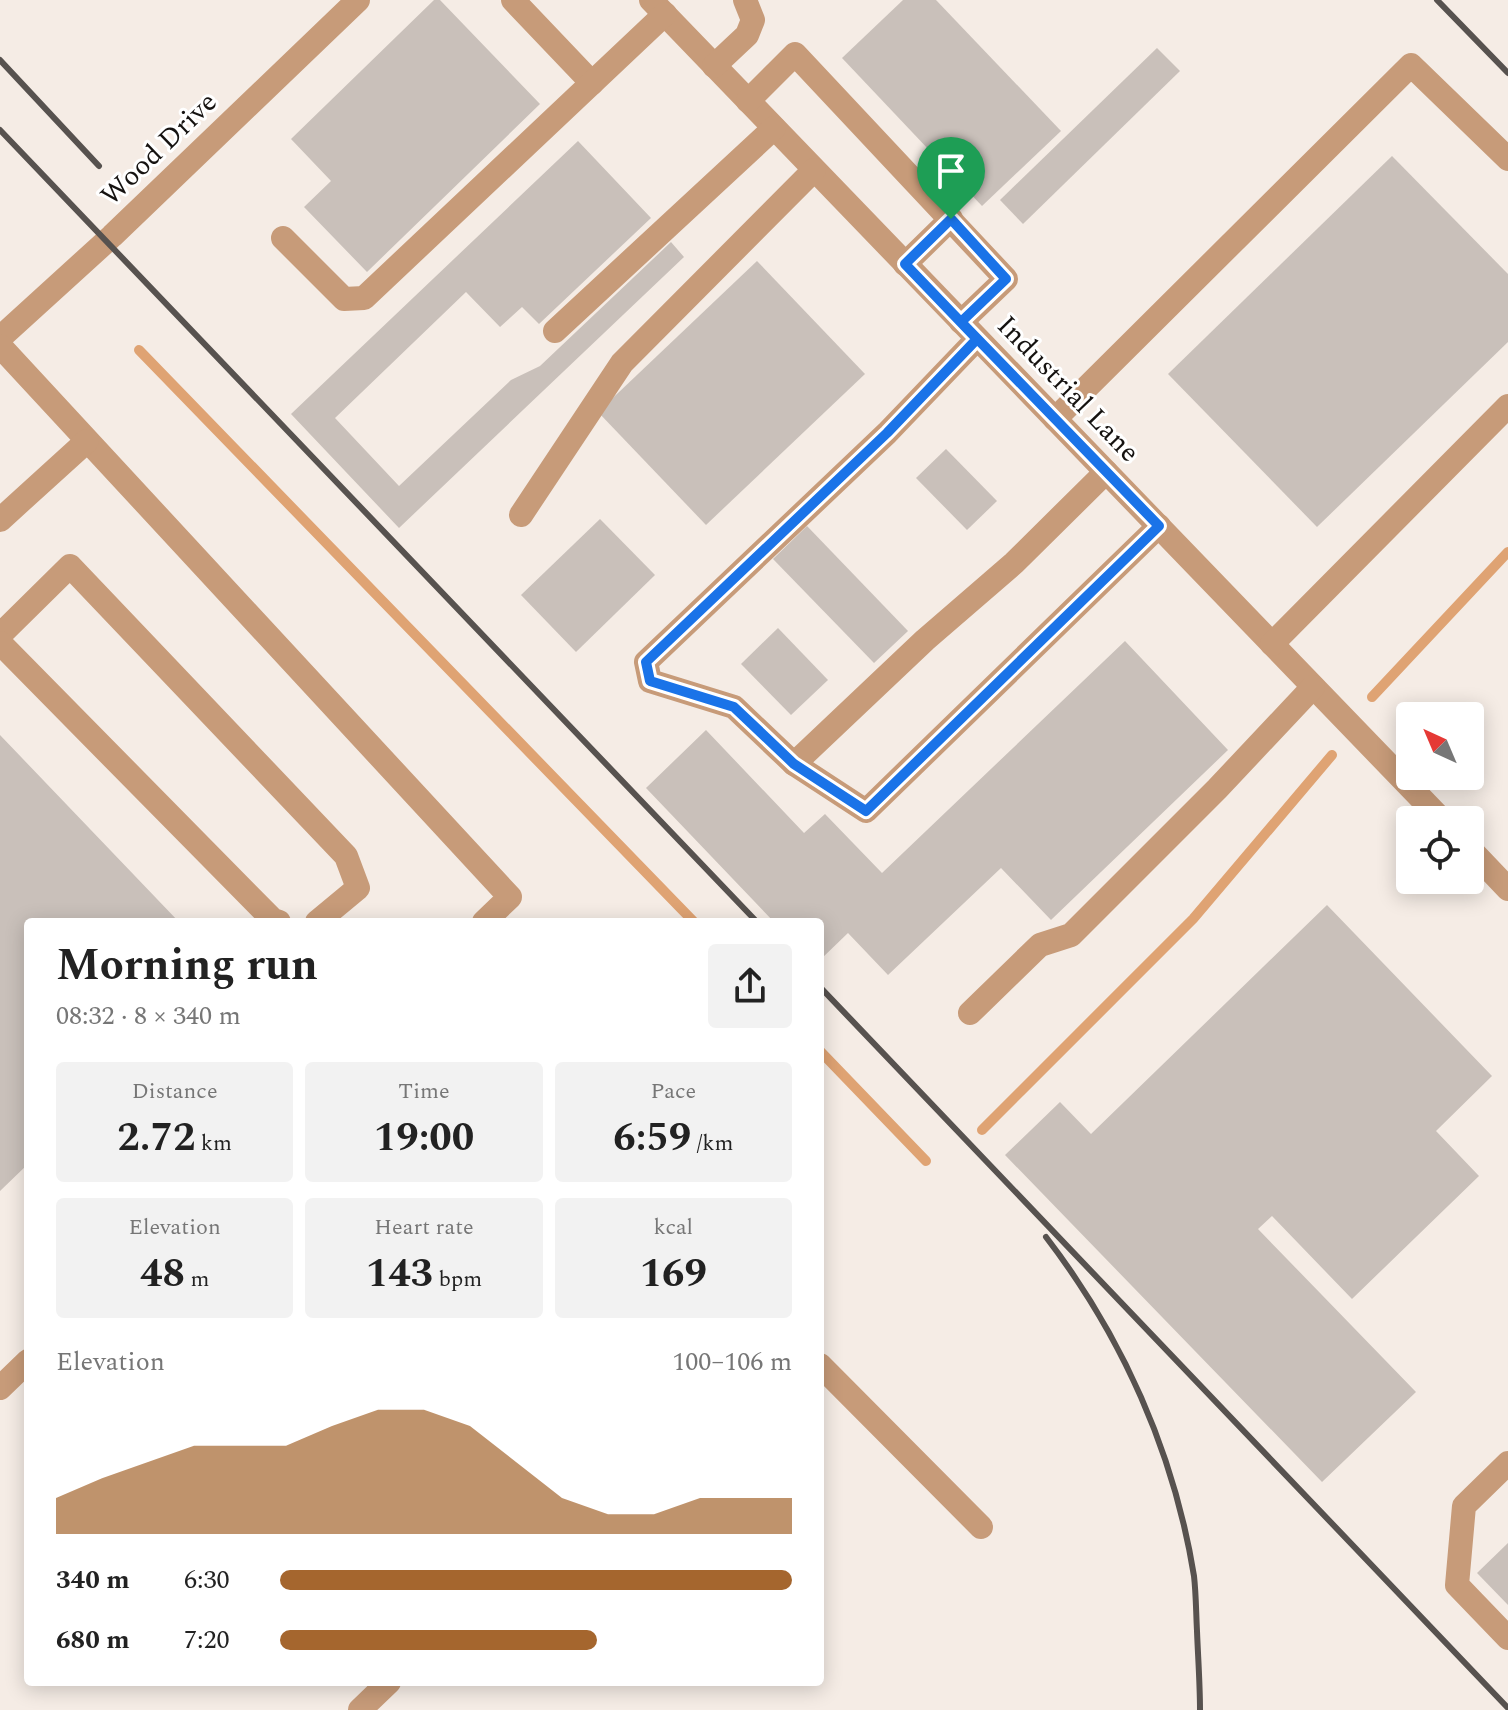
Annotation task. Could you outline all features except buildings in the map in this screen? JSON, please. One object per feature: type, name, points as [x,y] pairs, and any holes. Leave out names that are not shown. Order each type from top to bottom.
[{"type":"street","name":"Wood Drive","points":[[0,338],[112,236],[358,0]]},
{"type":"street","points":[[513,0],[592,83]]},
{"type":"street","points":[[714,66],[747,35],[753,20],[745,0]]},
{"type":"street","points":[[283,238],[344,299],[364,298],[592,83],[658,7]]},
{"type":"street","name":"Industrial Lane","points":[[658,7],[1428,806]]},
{"type":"street","points":[[748,101],[795,54],[1006,279],[887,433],[646,662],[650,681],[734,707],[794,764],[866,811],[1159,526]]},
{"type":"street","points":[[1055,419],[1411,65],[1508,159]]},
{"type":"street","points":[[555,331],[774,128]]},
{"type":"street","points":[[521,515],[622,363],[814,170]]},
{"type":"street","points":[[905,264],[951,219]]},
{"type":"street","points":[[0,346],[510,897],[488,918]]},
{"type":"street","points":[[1272,644],[1508,406]]},
{"type":"street","points":[[0,520],[87,441]]},
{"type":"street","points":[[794,764],[925,640],[1014,563],[1106,472]]},
{"type":"street","points":[[0,635],[70,566],[346,856],[358,888],[322,918]]},
{"type":"street","points":[[0,643],[271,918]]},
{"type":"street","points":[[970,1013],[1040,945],[1071,935],[1217,789],[1313,687]]},
{"type":"street","points":[[1484,864],[1508,889]]},
{"type":"street","points":[[0,1388],[24,1365]]},
{"type":"street","points":[[824,1369],[981,1527]]},
{"type":"street","points":[[1508,1463],[1464,1506],[1457,1585],[1508,1638]]},
{"type":"street","points":[[360,1710],[385,1686]]},
{"type":"waterway","points":[[139,350],[690,918]]},
{"type":"waterway","points":[[1372,697],[1508,552]]},
{"type":"waterway","points":[[982,1130],[1193,919],[1332,755]]},
{"type":"waterway","points":[[824,1055],[926,1161]]},
{"type":"railway","points":[[1437,0],[1508,73]]},
{"type":"railway","points":[[0,60],[99,166]]},
{"type":"railway","points":[[0,130],[753,918]]},
{"type":"railway","points":[[824,991],[1508,1708]]},
{"type":"railway","points":[[1046,1237],[1098,1314],[1121,1355],[1141,1397],[1173,1485],[1194,1576],[1200,1710]]},
{"type":"route","points":[[951,219],[1006,279],[961,322],[1159,526],[866,811],[794,764],[734,707],[650,681],[646,662],[887,433],[977,339],[905,264],[951,219]]}]
